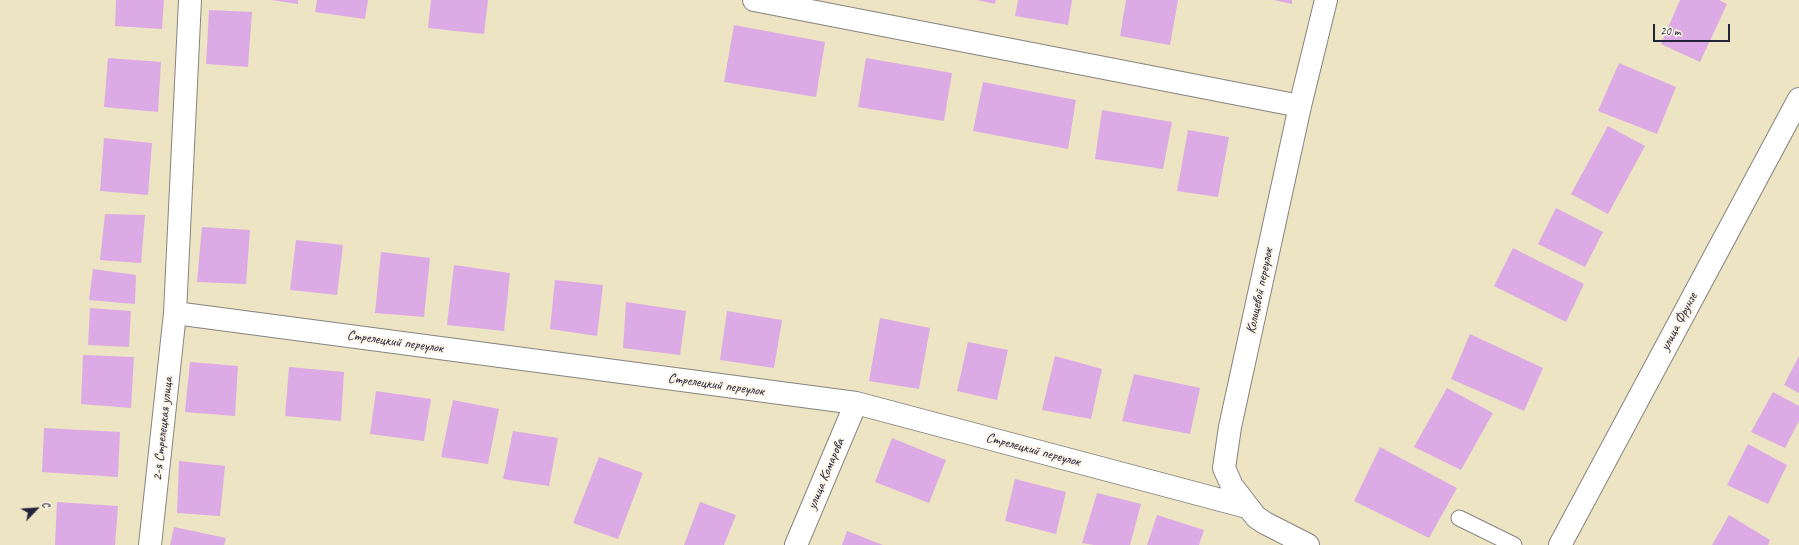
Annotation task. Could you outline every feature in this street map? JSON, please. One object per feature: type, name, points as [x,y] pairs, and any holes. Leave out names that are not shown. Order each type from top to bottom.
[{"type":"street","name":"2-я Стрелецкая улица","points":[[150,545],[175,313],[190,0]]},
{"type":"street","points":[[754,0],[1300,106]]},
{"type":"street","name":"Кольцевой переулок","points":[[1308,545],[1265,523],[1248,507],[1227,478],[1224,468],[1226,450],[1300,106],[1326,0]]},
{"type":"street","name":"улица Фрунзе","points":[[1560,545],[1799,99]]},
{"type":"street","name":"Стрелецкий переулок","points":[[175,313],[856,403],[1248,507]]},
{"type":"street","name":"улица Комарова","points":[[796,545],[856,403]]},
{"type":"lane","points":[[1459,518],[1514,545]]},
{"type":"building","points":[[116,0],[164,0],[162,29],[115,26]]},
{"type":"building","points":[[271,0],[298,0],[298,4]]},
{"type":"building","points":[[317,0],[368,0],[365,19],[315,12]]},
{"type":"building","points":[[431,0],[488,0],[484,34],[428,28]]},
{"type":"building","points":[[977,0],[996,0],[995,4]]},
{"type":"building","points":[[1018,0],[1072,0],[1068,25],[1015,16]]},
{"type":"building","points":[[1126,0],[1178,0],[1170,45],[1120,36]]},
{"type":"building","points":[[1274,0],[1292,0],[1292,4]]},
{"type":"building","points":[[1680,0],[1719,0],[1727,4],[1700,62],[1661,44]]},
{"type":"building","points":[[209,10],[252,12],[248,67],[206,64]]},
{"type":"building","points":[[734,25],[825,42],[816,97],[724,82]]},
{"type":"building","points":[[108,58],[161,62],[158,112],[104,107]]},
{"type":"building","points":[[866,58],[952,73],[944,121],[858,107]]},
{"type":"building","points":[[1619,63],[1676,87],[1657,134],[1598,111]]},
{"type":"building","points":[[983,82],[1076,100],[1068,149],[973,131]]},
{"type":"building","points":[[1102,110],[1172,122],[1163,169],[1095,159]]},
{"type":"building","points":[[1608,126],[1645,146],[1608,214],[1571,194]]},
{"type":"building","points":[[1188,130],[1229,137],[1218,197],[1177,191]]},
{"type":"building","points":[[104,138],[152,143],[148,195],[100,191]]},
{"type":"building","points":[[1556,208],[1603,232],[1585,267],[1538,244]]},
{"type":"building","points":[[105,214],[145,215],[141,263],[100,260]]},
{"type":"building","points":[[202,227],[250,230],[246,284],[197,282]]},
{"type":"building","points":[[296,240],[343,245],[337,295],[290,290]]},
{"type":"building","points":[[1513,248],[1584,284],[1566,322],[1494,286]]},
{"type":"building","points":[[381,252],[430,258],[424,317],[375,313]]},
{"type":"building","points":[[454,265],[510,273],[504,331],[447,325]]},
{"type":"building","points":[[93,269],[136,275],[135,304],[89,300]]},
{"type":"building","points":[[555,280],[603,285],[597,336],[550,329]]},
{"type":"building","points":[[626,302],[686,311],[680,355],[623,348]]},
{"type":"building","points":[[90,308],[131,311],[129,347],[88,345]]},
{"type":"building","points":[[727,311],[782,320],[774,368],[720,360]]},
{"type":"building","points":[[880,318],[930,328],[919,389],[869,381]]},
{"type":"building","points":[[1470,334],[1543,368],[1524,411],[1451,379]]},
{"type":"building","points":[[968,342],[1008,350],[997,400],[957,391]]},
{"type":"building","points":[[83,355],[134,357],[131,408],[81,404]]},
{"type":"building","points":[[1055,356],[1102,369],[1091,419],[1042,410]]},
{"type":"building","points":[[1799,356],[1799,393],[1784,385]]},
{"type":"building","points":[[190,362],[238,366],[235,416],[185,412]]},
{"type":"building","points":[[289,367],[344,372],[341,421],[285,416]]},
{"type":"building","points":[[1134,374],[1200,388],[1190,434],[1122,421]]},
{"type":"building","points":[[1447,388],[1493,413],[1461,470],[1414,447]]},
{"type":"building","points":[[376,391],[431,399],[424,441],[370,434]]},
{"type":"building","points":[[1773,392],[1799,406],[1799,421],[1785,448],[1751,432]]},
{"type":"building","points":[[453,400],[499,409],[488,464],[441,457]]},
{"type":"building","points":[[44,428],[120,432],[118,477],[42,472]]},
{"type":"building","points":[[513,431],[558,438],[549,486],[503,479]]},
{"type":"building","points":[[892,438],[946,460],[929,503],[875,482]]},
{"type":"building","points":[[1748,444],[1787,465],[1768,504],[1727,485]]},
{"type":"building","points":[[1380,447],[1457,488],[1429,538],[1354,501]]},
{"type":"building","points":[[599,457],[643,473],[618,539],[573,523]]},
{"type":"building","points":[[179,461],[225,466],[220,516],[177,513]]},
{"type":"building","points":[[1015,479],[1066,492],[1056,534],[1005,521]]},
{"type":"building","points":[[1097,493],[1141,504],[1130,545],[1094,545],[1082,543]]},
{"type":"building","points":[[57,502],[118,506],[115,545],[55,545]]},
{"type":"building","points":[[700,502],[736,515],[724,545],[684,545]]},
{"type":"building","points":[[1157,515],[1204,530],[1199,545],[1147,545]]},
{"type":"building","points":[[1729,515],[1770,540],[1768,545],[1712,545]]},
{"type":"building","points":[[174,527],[226,538],[224,545],[170,545]]},
{"type":"building","points":[[847,531],[883,545],[842,545]]}]
